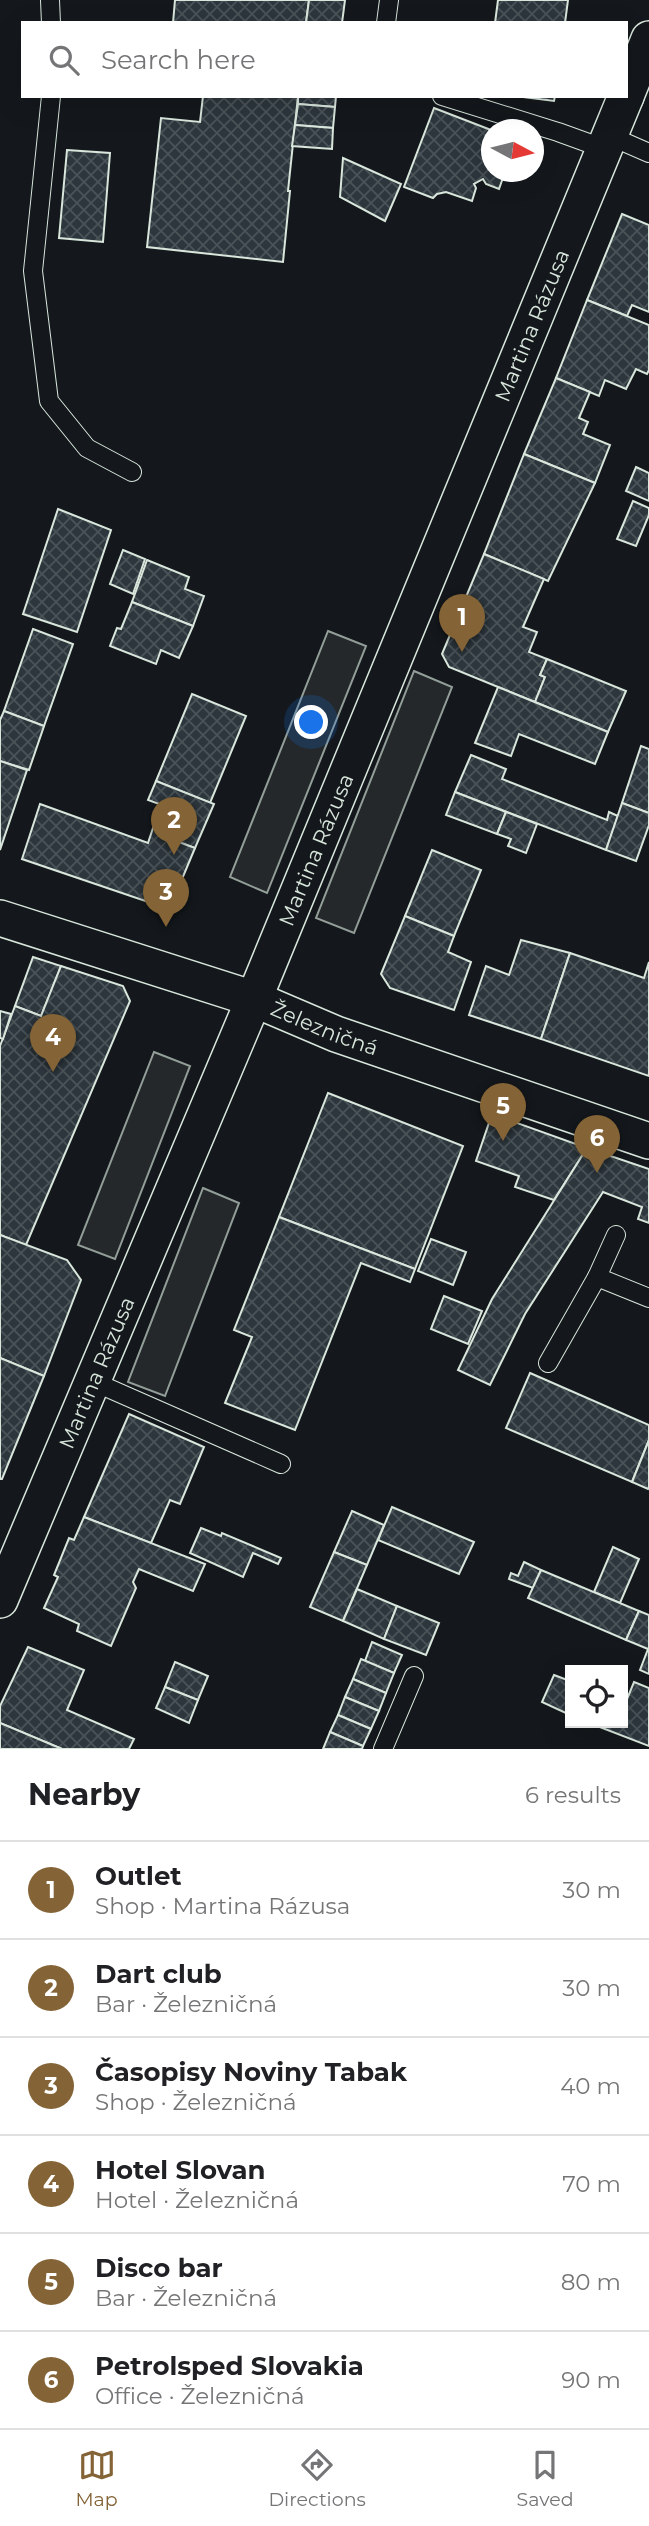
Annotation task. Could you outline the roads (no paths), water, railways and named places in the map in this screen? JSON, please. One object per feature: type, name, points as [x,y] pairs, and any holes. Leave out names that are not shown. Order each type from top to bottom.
[{"type":"street","name":"Martina Rázusa","points":[[628,91],[649,39]]},
{"type":"street","name":"Martina Rázusa","points":[[0,1600],[254,999],[625,98]]},
{"type":"street","name":"Železničná","points":[[0,918],[254,999],[336,1034],[649,1141]]},
{"type":"lane","points":[[50,0],[51,21]]},
{"type":"lane","points":[[386,21],[389,0]]},
{"type":"lane","points":[[51,98],[33,271],[50,401],[87,448],[132,472]]},
{"type":"lane","points":[[448,98],[558,132],[649,153]]},
{"type":"lane","points":[[548,1363],[597,1277],[616,1235]]},
{"type":"lane","points":[[597,1277],[649,1298]]},
{"type":"lane","points":[[92,1381],[281,1464]]},
{"type":"lane","points":[[383,1749],[414,1676]]},
{"type":"place","name":"Outlet","points":[[462,652]]},
{"type":"place","name":"Dart club","points":[[174,855]]},
{"type":"place","name":"Časopisy Noviny Tabak","points":[[166,927]]},
{"type":"place","name":"Hotel Slovan","points":[[53,1072]]},
{"type":"place","name":"Disco bar","points":[[503,1141]]},
{"type":"place","name":"Petrolsped Slovakia","points":[[597,1173]]}]
